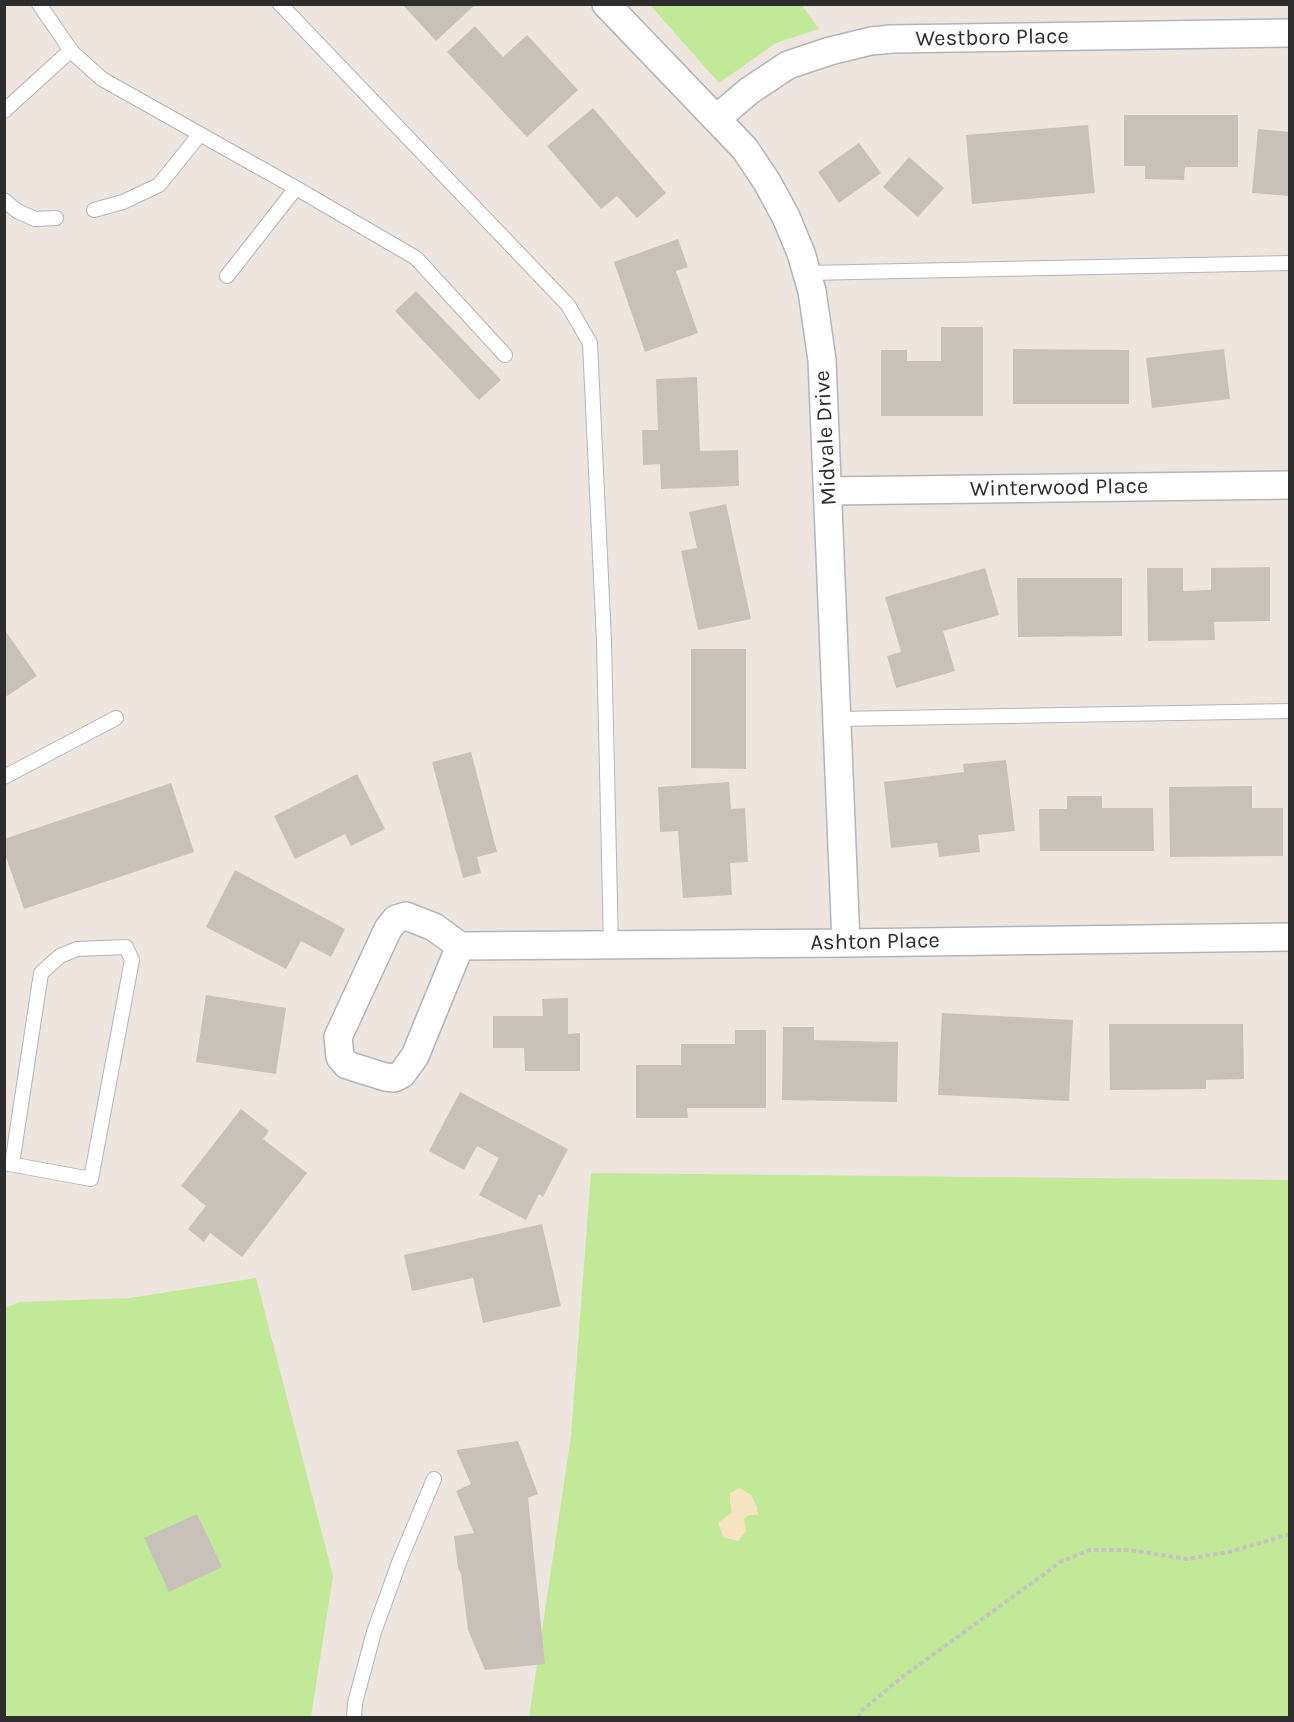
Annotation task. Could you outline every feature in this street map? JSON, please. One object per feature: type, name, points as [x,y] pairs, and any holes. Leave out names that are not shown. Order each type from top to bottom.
[{"type":"street","name":"Midvale Drive","points":[[606,4],[745,149],[767,182],[786,217],[801,253],[812,291],[822,360],[846,943]]},
{"type":"street","name":"Westboro Place","points":[[716,119],[749,91],[788,65],[871,41],[1290,33]]},
{"type":"street","name":"Winterwood Place","points":[[828,491],[1290,485]]},
{"type":"street","points":[[406,916],[434,927],[460,946],[416,1056],[402,1074],[394,1078],[385,1077],[347,1065],[340,1057],[338,1038],[388,929],[396,919],[406,916]]},
{"type":"street","name":"Ashton Place","points":[[460,946],[1290,937]]},
{"type":"lane","points":[[39,4],[71,50],[102,79],[416,258],[505,355]]},
{"type":"lane","points":[[280,4],[568,306],[590,343],[604,641],[612,945]]},
{"type":"lane","points":[[4,111],[71,50]]},
{"type":"lane","points":[[94,210],[123,202],[159,185],[200,134]]},
{"type":"lane","points":[[227,276],[296,188]]},
{"type":"lane","points":[[4,200],[17,211],[35,219],[56,218]]},
{"type":"lane","points":[[807,273],[1290,263]]},
{"type":"lane","points":[[837,719],[1290,711]]},
{"type":"lane","points":[[4,777],[116,718]]},
{"type":"lane","points":[[126,947],[132,960],[92,1179],[8,1163],[40,973],[60,956],[77,949],[126,947]]},
{"type":"lane","points":[[354,1718],[355,1703],[374,1632],[400,1560],[434,1479]]},
{"type":"path","points":[[859,1718],[860,1712],[901,1678],[1062,1561],[1090,1550],[1130,1550],[1187,1559],[1233,1551],[1290,1534]]},
{"type":"green space","points":[[650,5],[802,5],[819,29],[776,43],[719,83]]},
{"type":"green space","points":[[591,1173],[1289,1180],[1289,1717],[529,1718],[571,1436]]},
{"type":"green space","points":[[256,1278],[333,1576],[311,1717],[5,1718],[5,1308],[19,1302],[130,1298]]},
{"type":"sand","points":[[740,1488],[751,1495],[758,1515],[749,1515],[744,1519],[746,1531],[738,1541],[723,1537],[718,1523],[732,1512],[730,1493]]},
{"type":"building","points":[[402,4],[476,4],[436,41]]},
{"type":"building","points":[[475,26],[503,57],[527,35],[578,90],[527,137],[447,52]]},
{"type":"building","points":[[593,108],[666,193],[637,218],[617,196],[601,209],[547,146]]},
{"type":"building","points":[[1124,115],[1238,115],[1238,167],[1185,167],[1184,180],[1145,179],[1145,166],[1124,166]]},
{"type":"building","points":[[1088,125],[1095,193],[972,204],[966,135]]},
{"type":"building","points":[[1258,129],[1290,132],[1290,196],[1252,193]]},
{"type":"building","points":[[859,143],[881,173],[839,203],[818,172]]},
{"type":"building","points":[[909,157],[944,188],[918,217],[883,187]]},
{"type":"building","points":[[678,239],[688,267],[676,271],[698,333],[645,352],[614,262]]},
{"type":"building","points":[[416,291],[501,380],[479,400],[395,311]]},
{"type":"building","points":[[941,327],[983,327],[983,416],[881,416],[881,350],[907,350],[907,361],[941,361]]},
{"type":"building","points":[[1013,349],[1129,350],[1129,404],[1013,404]]},
{"type":"building","points":[[1224,349],[1230,399],[1152,408],[1146,358]]},
{"type":"building","points":[[697,377],[700,451],[738,450],[739,486],[661,489],[660,464],[643,465],[642,430],[658,430],[656,379]]},
{"type":"building","points":[[726,504],[751,619],[698,630],[681,551],[697,548],[689,512]]},
{"type":"building","points":[[1270,567],[1270,621],[1214,622],[1215,640],[1148,641],[1147,568],[1183,568],[1183,591],[1211,590],[1211,568]]},
{"type":"building","points":[[985,568],[999,615],[943,631],[955,671],[896,688],[887,656],[901,652],[885,597]]},
{"type":"building","points":[[1017,578],[1122,578],[1122,636],[1018,637]]},
{"type":"building","points":[[4,629],[37,676],[4,698]]},
{"type":"building","points":[[691,649],[746,649],[746,769],[691,768]]},
{"type":"building","points":[[471,752],[497,852],[477,857],[481,873],[463,878],[432,762]]},
{"type":"building","points":[[1006,760],[1015,831],[978,835],[980,852],[939,857],[937,843],[891,848],[884,782],[964,772],[963,764]]},
{"type":"building","points":[[357,774],[385,829],[351,846],[345,834],[295,859],[274,816]]},
{"type":"building","points":[[729,782],[731,809],[745,808],[748,862],[730,863],[732,895],[683,898],[678,831],[660,832],[658,787]]},
{"type":"building","points":[[171,783],[194,852],[24,909],[4,851],[4,839]]},
{"type":"building","points":[[1252,786],[1252,808],[1283,808],[1283,856],[1170,857],[1169,787]]},
{"type":"building","points":[[1067,796],[1102,796],[1102,808],[1153,808],[1154,851],[1040,851],[1039,809],[1067,809]]},
{"type":"building","points":[[235,870],[345,929],[331,957],[301,941],[286,969],[206,927]]},
{"type":"building","points":[[206,995],[286,1008],[276,1074],[196,1062]]},
{"type":"building","points":[[568,998],[568,1034],[580,1033],[580,1071],[525,1071],[524,1048],[493,1048],[493,1016],[543,1016],[542,999]]},
{"type":"building","points":[[942,1013],[1073,1020],[1069,1101],[938,1095]]},
{"type":"building","points":[[1109,1024],[1243,1024],[1244,1079],[1206,1080],[1206,1089],[1110,1090]]},
{"type":"building","points":[[783,1027],[814,1027],[814,1040],[898,1042],[897,1102],[782,1100]]},
{"type":"building","points":[[735,1030],[766,1030],[766,1108],[687,1108],[688,1118],[636,1118],[636,1065],[681,1065],[681,1044],[735,1044]]},
{"type":"building","points":[[460,1092],[568,1149],[543,1197],[539,1194],[526,1220],[479,1195],[499,1158],[477,1146],[464,1170],[429,1151]]},
{"type":"building","points":[[241,1109],[269,1131],[263,1139],[307,1173],[242,1257],[210,1233],[204,1242],[188,1229],[206,1206],[181,1186]]},
{"type":"building","points":[[542,1224],[561,1306],[483,1323],[473,1278],[412,1291],[404,1255]]},
{"type":"building","points":[[518,1441],[538,1494],[528,1498],[545,1664],[485,1670],[468,1630],[461,1574],[458,1568],[454,1536],[474,1533],[456,1491],[471,1484],[456,1450]]},
{"type":"building","points":[[197,1514],[222,1567],[169,1592],[144,1538]]}]
